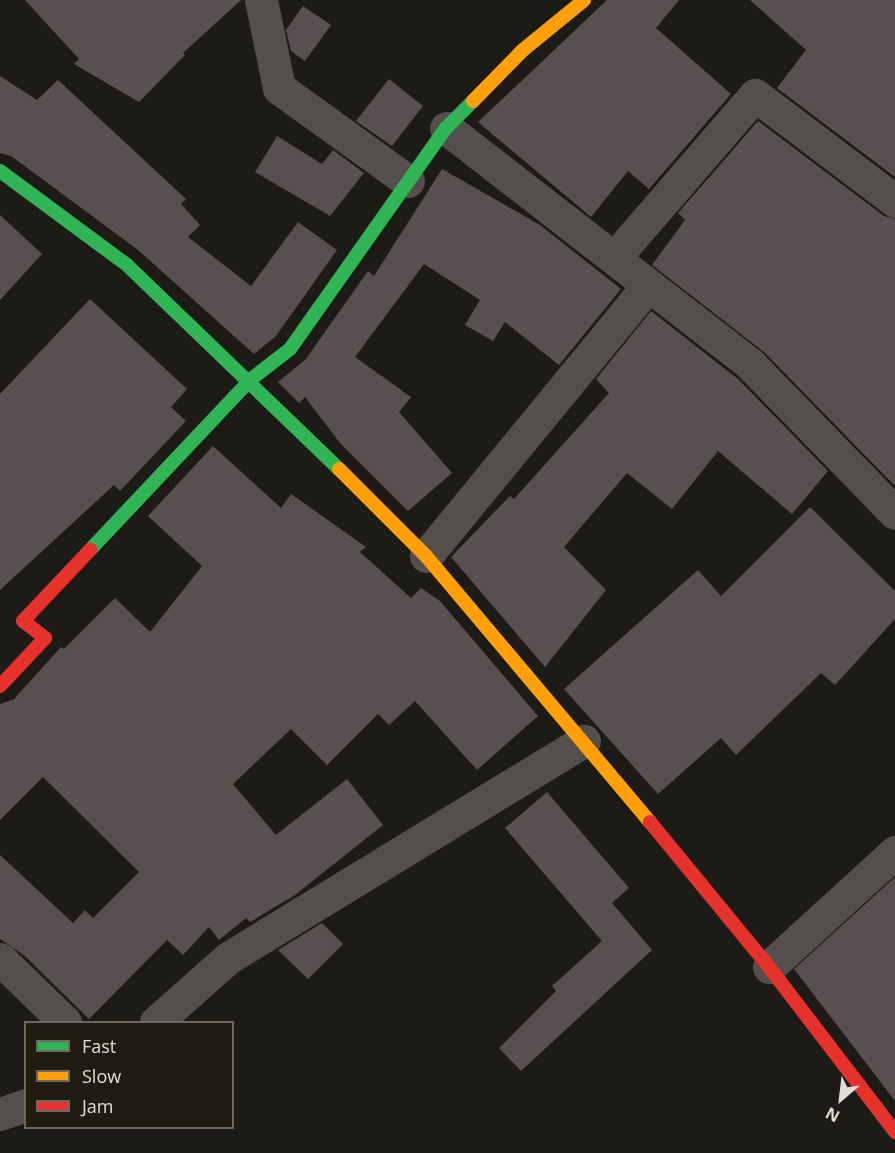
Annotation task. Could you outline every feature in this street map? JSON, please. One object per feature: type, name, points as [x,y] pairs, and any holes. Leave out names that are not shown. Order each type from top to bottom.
[{"type":"main road","points":[[0,686],[45,638],[23,621],[250,380],[290,349],[446,128],[523,50],[584,0]]},
{"type":"main road","points":[[0,171],[128,265],[250,380],[426,556],[584,741],[769,967],[895,1132]]},
{"type":"street","points":[[261,0],[279,88],[408,181]]},
{"type":"street","points":[[615,257],[755,95],[895,201]]},
{"type":"street","points":[[446,128],[615,257],[647,287],[751,365],[895,513]]},
{"type":"street","points":[[426,556],[647,287]]},
{"type":"street","points":[[158,1021],[228,958],[584,741]]},
{"type":"street","points":[[769,967],[895,852]]},
{"type":"street","points":[[0,959],[63,1021]]},
{"type":"street","points":[[0,1114],[24,1106]]},
{"type":"building","points":[[25,0],[241,0],[183,53],[185,55],[139,102],[74,64],[79,59]]},
{"type":"building","points":[[607,0],[679,0],[656,28],[731,94],[649,189],[628,171],[591,217],[478,122]]},
{"type":"building","points":[[750,0],[895,0],[895,177],[777,88],[806,50]]},
{"type":"building","points":[[303,6],[331,25],[305,61],[291,51],[286,30]]},
{"type":"building","points":[[0,76],[37,100],[58,80],[186,199],[181,204],[200,225],[188,237],[251,286],[298,222],[337,250],[276,336],[254,354],[138,250],[11,156],[0,153]]},
{"type":"building","points":[[389,79],[423,106],[392,146],[356,121]]},
{"type":"building","points":[[758,121],[884,216],[895,219],[895,486],[764,352],[652,265],[685,220],[678,213]]},
{"type":"building","points":[[277,136],[322,164],[333,150],[364,173],[330,216],[255,172]]},
{"type":"building","points":[[442,169],[540,225],[621,289],[559,365],[505,322],[493,341],[465,325],[480,300],[424,264],[355,357],[411,397],[399,412],[452,473],[408,511],[340,443],[305,397],[299,403],[278,382],[305,360],[368,271],[374,276]]},
{"type":"building","points":[[0,215],[42,254],[0,300]]},
{"type":"building","points":[[90,299],[187,389],[171,407],[186,421],[120,491],[114,485],[0,590],[0,394]]},
{"type":"building","points":[[651,311],[738,379],[828,471],[792,514],[718,451],[672,509],[627,473],[564,547],[606,590],[545,667],[451,557],[510,496],[514,499],[609,393],[596,379]]},
{"type":"building","points":[[213,446],[281,508],[291,494],[366,547],[360,552],[411,598],[421,588],[440,601],[538,716],[477,770],[415,701],[389,725],[378,714],[327,765],[291,729],[233,784],[276,835],[347,779],[383,825],[295,895],[250,922],[246,918],[219,940],[209,927],[183,955],[167,940],[89,1019],[25,956],[0,939],[0,855],[73,923],[85,910],[93,918],[139,872],[43,777],[0,820],[0,704],[14,699],[61,647],[64,649],[115,598],[150,632],[202,566],[148,516]]},
{"type":"building","points":[[810,507],[895,591],[895,619],[835,685],[821,673],[736,755],[721,738],[658,794],[564,689],[698,570],[721,596]]},
{"type":"building","points":[[547,792],[629,888],[612,903],[652,950],[521,1071],[499,1048],[556,991],[552,986],[602,941],[505,828]]},
{"type":"building","points":[[895,877],[895,1101],[794,969]]},
{"type":"building","points":[[322,923],[343,944],[308,979],[278,950]]},
{"type":"traffic: fast","points":[[90,550],[250,380],[290,349],[446,128],[473,101]]},
{"type":"traffic: fast","points":[[0,171],[127,265],[339,469]]},
{"type":"traffic: slow","points":[[473,101],[523,50],[584,0]]},
{"type":"traffic: slow","points":[[339,469],[426,556],[650,822]]},
{"type":"traffic: jam","points":[[0,686],[45,638],[23,621],[90,550]]},
{"type":"traffic: jam","points":[[650,822],[769,967],[895,1132]]}]
